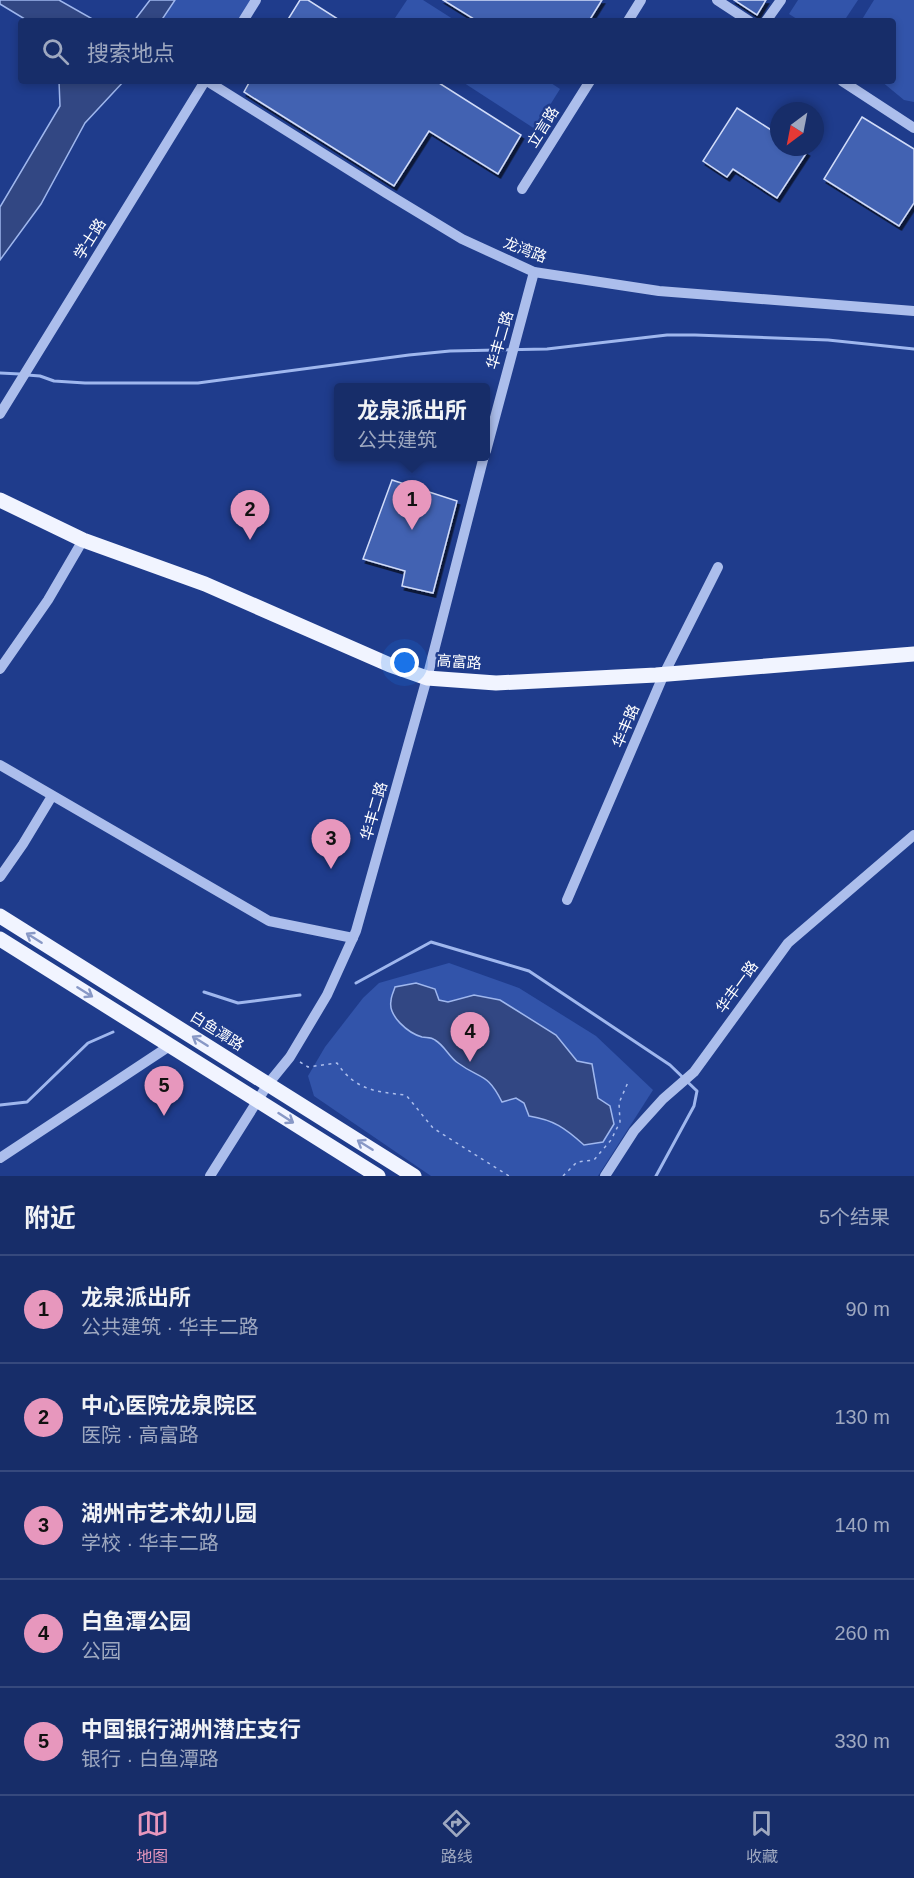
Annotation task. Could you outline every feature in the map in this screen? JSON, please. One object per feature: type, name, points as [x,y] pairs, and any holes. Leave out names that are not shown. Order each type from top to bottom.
[{"type":"main road","name":"高富路","points":[[0,500],[83,540],[205,584],[390,665],[427,678],[496,683],[664,674],[914,654]]},
{"type":"main road","name":"白鱼潭路","points":[[0,916],[414,1176]]},
{"type":"main road","points":[[0,939],[378,1176]]},
{"type":"street","points":[[245,18],[256,0]]},
{"type":"street","points":[[630,18],[641,0]]},
{"type":"street","points":[[717,0],[744,18]]},
{"type":"street","points":[[768,18],[781,0]]},
{"type":"street","name":"学士路","points":[[0,414],[204,84]]},
{"type":"street","name":"龙湾路","points":[[211,84],[462,239],[534,272],[658,291],[914,311]]},
{"type":"street","name":"立言路","points":[[522,189],[588,84]]},
{"type":"street","points":[[847,84],[914,128]]},
{"type":"street","name":"华丰二路","points":[[490,435],[534,272]]},
{"type":"street","name":"华丰二路","points":[[210,1176],[268,1084],[290,1057],[327,995],[353,938],[427,678],[483,461]]},
{"type":"street","points":[[0,669],[48,600],[83,540]]},
{"type":"street","name":"华丰路","points":[[567,900],[664,674],[718,567]]},
{"type":"street","points":[[0,765],[268,921],[353,938]]},
{"type":"street","points":[[0,877],[52,796]]},
{"type":"street","name":"华丰一路","points":[[605,1176],[634,1131],[693,1071],[788,943],[914,835]]},
{"type":"street","points":[[0,1158],[171,1045]]},
{"type":"path","points":[[290,1057],[308,1067],[337,1063],[360,1087],[382,1093],[406,1095],[433,1128],[509,1176]]},
{"type":"path","points":[[563,1176],[577,1162],[594,1160],[611,1140],[620,1122],[619,1103],[628,1080]]},
{"type":"shaded area","points":[[0,0],[59,0],[91,18],[23,18],[0,4]]},
{"type":"shaded area","points":[[150,0],[175,0],[163,18],[136,18]]},
{"type":"shaded area","points":[[175,0],[256,0],[245,18],[163,18]]},
{"type":"shaded area","points":[[407,0],[423,0],[451,18],[395,18]]},
{"type":"shaded area","points":[[798,0],[858,0],[846,18],[795,18],[789,14]]},
{"type":"shaded area","points":[[874,0],[914,0],[914,102],[904,100],[885,84],[896,84],[896,18],[863,18]]},
{"type":"shaded area","points":[[59,84],[121,84],[85,123],[41,204],[0,260],[0,207],[60,106]]},
{"type":"shaded area","points":[[466,84],[552,84],[560,89],[535,129]]},
{"type":"shaded area","points":[[449,963],[519,988],[596,1036],[653,1090],[598,1176],[431,1176],[314,1096],[308,1076],[325,1047],[363,998],[379,983]]},
{"type":"shaded area","points":[[416,983],[435,989],[439,1000],[448,1002],[474,995],[500,1000],[556,1035],[577,1061],[592,1064],[598,1098],[610,1106],[614,1124],[603,1142],[584,1145],[559,1126],[529,1116],[524,1103],[516,1098],[502,1102],[488,1081],[455,1061],[438,1042],[405,1028],[393,1012],[391,997],[395,987]]},
{"type":"building","points":[[300,0],[308,0],[336,18],[289,18]]},
{"type":"building","points":[[443,0],[602,0],[591,18],[472,18]]},
{"type":"building","points":[[734,0],[766,0],[757,15]]},
{"type":"building","points":[[248,84],[441,84],[521,135],[498,174],[429,131],[394,186],[244,92]]},
{"type":"building","points":[[737,108],[770,129],[770,156],[804,156],[777,198],[733,169],[727,177],[703,161]]},
{"type":"building","points":[[862,117],[914,149],[914,203],[899,226],[824,179]]},
{"type":"building","points":[[392,480],[457,501],[433,593],[402,586],[405,571],[363,559]]},
{"type":"waterway","points":[[27,375],[40,376],[54,381],[85,383],[198,383],[409,355],[450,351],[547,349],[667,335],[828,340],[914,349]]},
{"type":"waterway","points":[[0,373],[20,374]]},
{"type":"waterway","points":[[356,983],[431,942],[529,971],[670,1065],[697,1091],[694,1106],[656,1176]]},
{"type":"waterway","points":[[204,992],[238,1003],[300,995]]},
{"type":"waterway","points":[[0,1105],[27,1102],[88,1043],[113,1032]]},
{"type":"place","name":"龙泉派出所","points":[[412,530]]},
{"type":"place","name":"中心医院龙泉院区","points":[[250,540]]},
{"type":"place","name":"湖州市艺术幼儿园","points":[[331,869]]},
{"type":"place","name":"白鱼潭公园","points":[[470,1062]]},
{"type":"place","name":"中国银行湖州潜庄支行","points":[[164,1116]]}]
